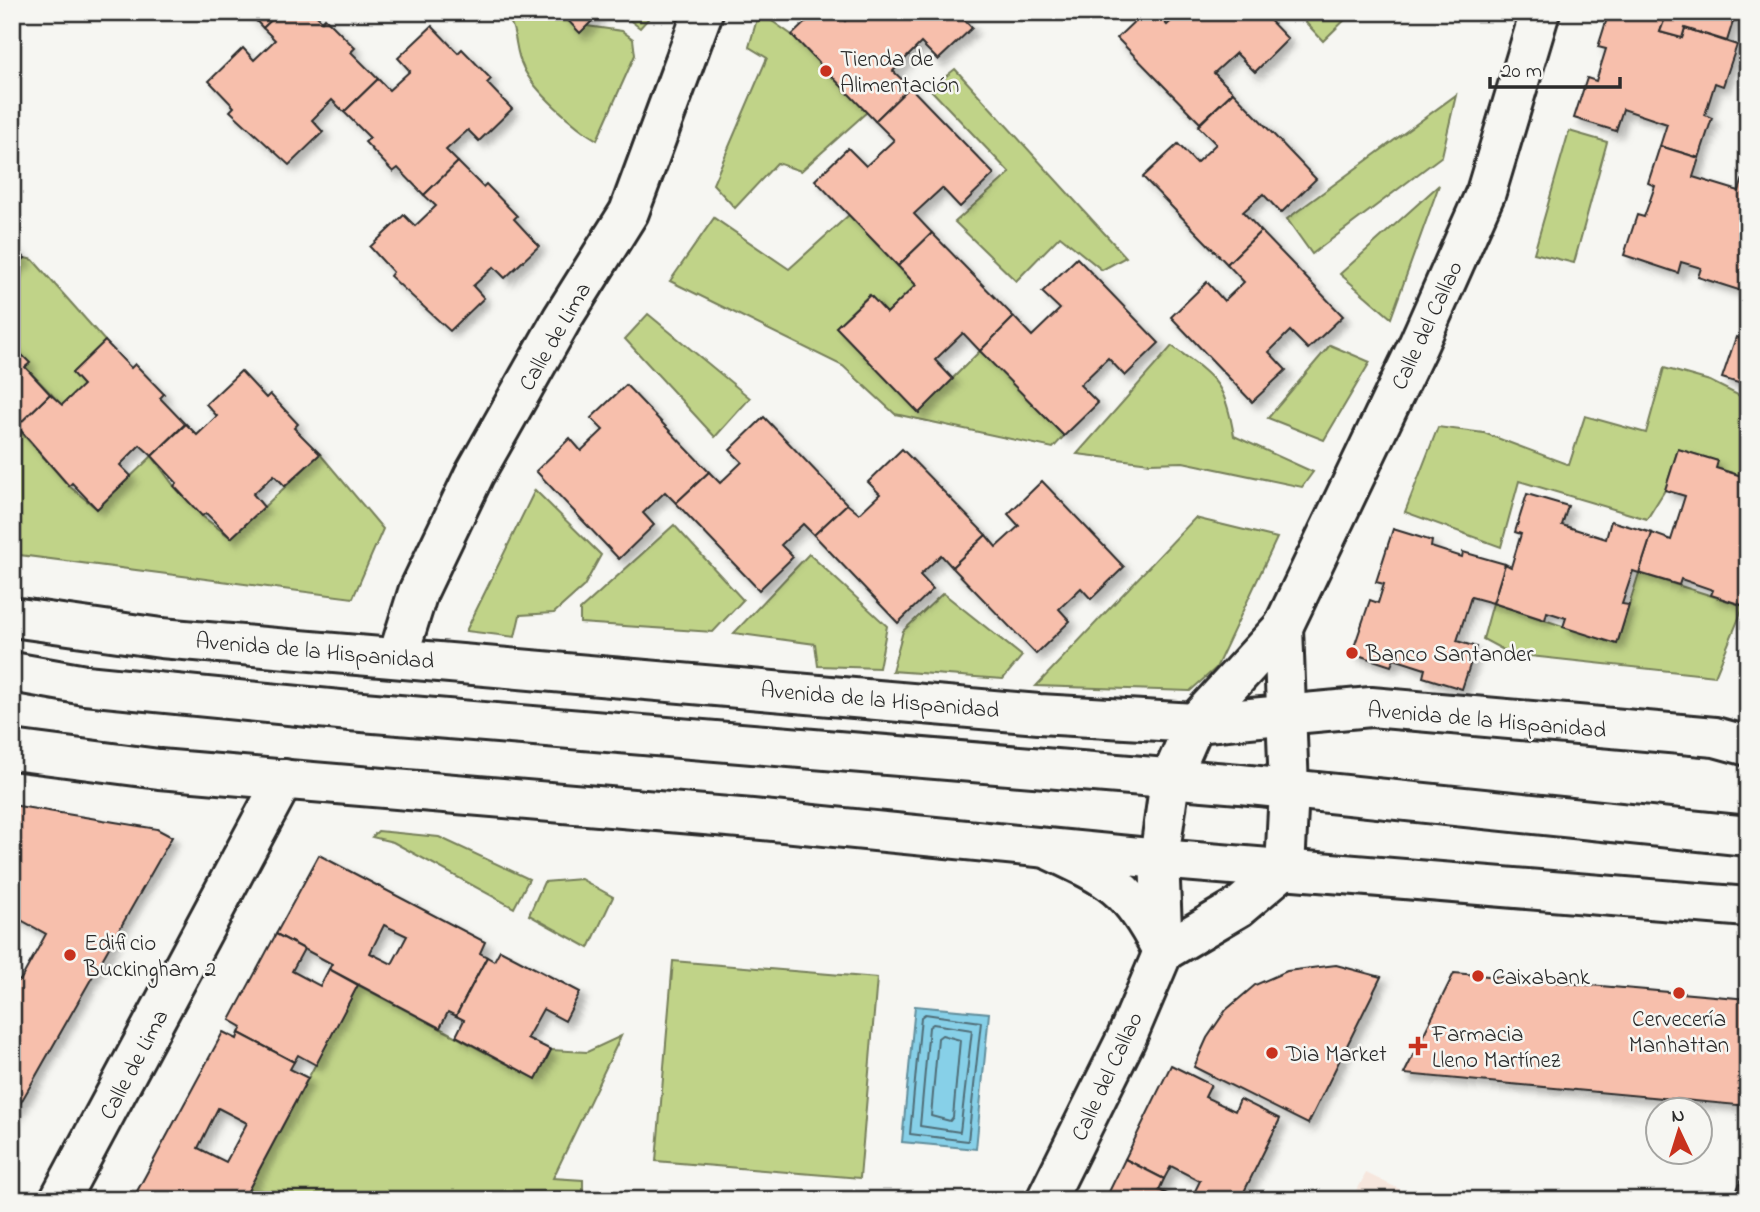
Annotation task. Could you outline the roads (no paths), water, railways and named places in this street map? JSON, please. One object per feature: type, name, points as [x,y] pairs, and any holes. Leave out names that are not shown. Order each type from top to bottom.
[{"type":"street","name":"Calle de Lima","points":[[398,656],[418,592],[474,475],[562,319],[629,212],[703,12]]},
{"type":"street","name":"Calle del Callao","points":[[1046,1200],[1126,1039],[1163,952],[1159,859],[1170,780],[1195,723],[1283,627],[1418,345],[1486,192],[1541,12]]},
{"type":"street","name":"Avenida de la Hispanidad","points":[[12,617],[161,638],[398,656],[1039,713],[1195,723],[1371,707],[1715,737],[1748,746]]},
{"type":"street","name":"Calle del Callao","points":[[1283,627],[1289,790],[1285,868]]},
{"type":"street","points":[[12,671],[85,685],[350,711],[1289,790],[1748,836]]},
{"type":"street","points":[[12,750],[159,769],[751,818],[1159,859],[1748,907]]},
{"type":"street","name":"Calle de Lima","points":[[60,1200],[284,779]]},
{"type":"street","points":[[1044,848],[1100,873],[1128,897],[1141,909],[1163,952],[1238,907],[1285,868]]},
{"type":"water","points":[[915,1006],[989,1013],[976,1149],[902,1142]]},
{"type":"place","name":"Tienda de Alimentación","points":[[826,71]]},
{"type":"place","name":"Banco Santander","points":[[1352,653]]},
{"type":"place","name":"Edificio Buckingham 2","points":[[70,955]]},
{"type":"place","name":"Caixabank","points":[[1478,976]]},
{"type":"place","name":"Cervecería Manhattan","points":[[1679,993]]},
{"type":"place","name":"Farmacia Lleno Martínez","points":[[1418,1046]]},
{"type":"place","name":"Dia Market","points":[[1272,1053]]}]
